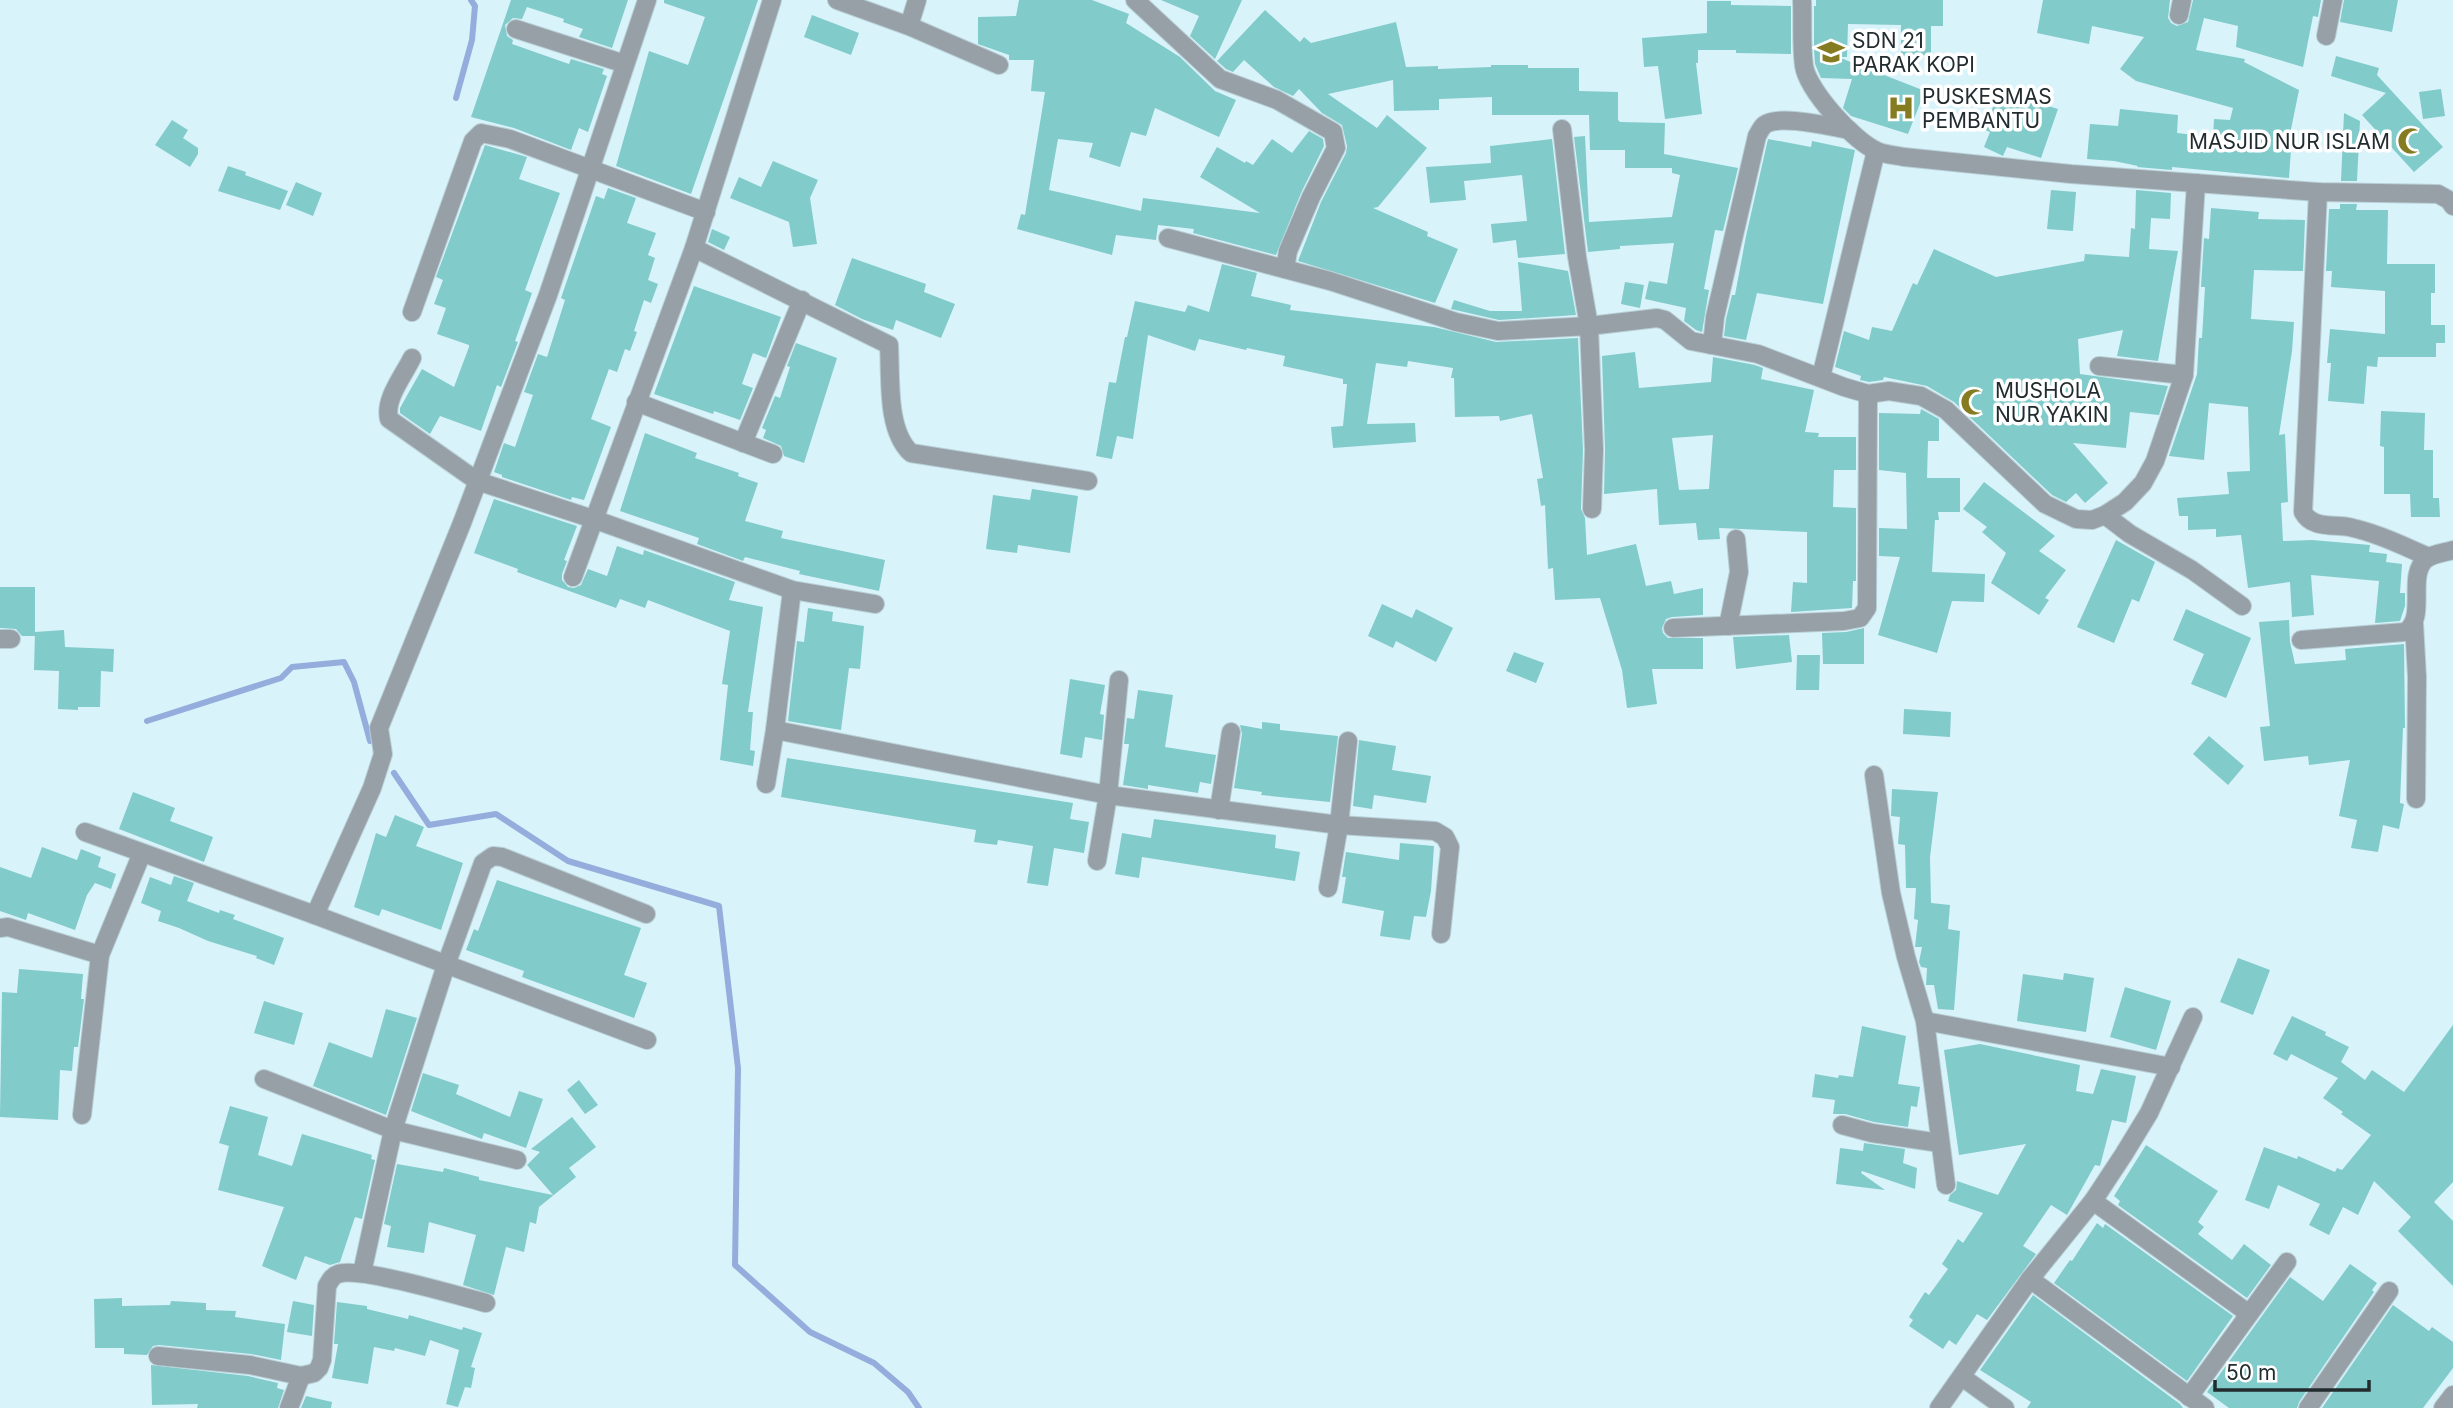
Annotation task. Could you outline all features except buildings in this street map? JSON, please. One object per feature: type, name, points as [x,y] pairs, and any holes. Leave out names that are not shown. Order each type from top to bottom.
[{"type":"street","points":[[315,915],[372,788],[383,754],[379,728],[548,295],[647,0]]},
{"type":"street","points":[[573,577],[694,248],[772,0]]},
{"type":"street","points":[[836,0],[909,26],[999,65]]},
{"type":"street","points":[[909,26],[917,0]]},
{"type":"street","points":[[1135,0],[1220,79],[1277,100],[1333,132],[1336,148],[1288,251],[1285,269]]},
{"type":"street","points":[[1802,0],[1804,67],[1810,84],[1817,97],[1876,151],[1904,157],[2196,183],[2318,192],[2438,194],[2449,200],[2453,206]]},
{"type":"street","points":[[2326,36],[2333,0]]},
{"type":"street","points":[[516,29],[625,64]]},
{"type":"street","points":[[1712,345],[1715,317],[1757,136],[1762,127],[1769,122],[1814,122],[1852,131]]},
{"type":"street","points":[[1562,129],[1588,326],[1594,450],[1592,509]]},
{"type":"street","points":[[412,312],[472,141],[481,133],[499,136],[706,212]]},
{"type":"street","points":[[1821,377],[1876,151]]},
{"type":"street","points":[[1168,238],[1330,281],[1456,322],[1499,331],[1588,326],[1657,318],[1665,320],[1691,341],[1758,354],[1844,387],[1868,394],[1889,391],[1921,396],[1946,410],[2045,504],[2076,519],[2092,520],[2125,502],[2143,484],[2155,461],[2185,375],[2196,183]]},
{"type":"street","points":[[2318,192],[2304,512],[2306,517],[2317,524],[2348,527],[2376,535],[2429,557]]},
{"type":"street","points":[[694,248],[889,345],[895,428],[901,444],[911,453],[1088,481]]},
{"type":"street","points":[[744,443],[802,300]]},
{"type":"street","points":[[412,358],[391,400],[387,411],[389,419],[477,481],[792,590],[875,604]]},
{"type":"street","points":[[2099,366],[2185,375]]},
{"type":"street","points":[[1673,628],[1844,621],[1860,618],[1867,608],[1868,394]]},
{"type":"street","points":[[636,402],[774,454]]},
{"type":"street","points":[[2105,515],[2130,534],[2192,570],[2242,606]]},
{"type":"street","points":[[1728,626],[1739,572],[1735,539]]},
{"type":"street","points":[[2416,799],[2417,677],[2414,623],[2419,572],[2423,561],[2429,557],[2453,550]]},
{"type":"street","points":[[766,784],[792,590]]},
{"type":"street","points":[[2301,640],[2405,632],[2414,623]]},
{"type":"street","points":[[1097,862],[1108,795],[1119,680]]},
{"type":"street","points":[[775,730],[1108,795],[1339,825],[1435,831],[1445,837],[1450,847],[1441,934]]},
{"type":"street","points":[[1219,810],[1231,732]]},
{"type":"street","points":[[1328,888],[1339,825],[1348,741]]},
{"type":"street","points":[[1874,775],[1891,893],[1925,1021],[1946,1185]]},
{"type":"street","points":[[85,832],[648,1040]]},
{"type":"street","points":[[82,1115],[100,955],[142,853]]},
{"type":"street","points":[[362,1273],[393,1130],[446,965],[483,863],[493,856],[502,857],[646,914]]},
{"type":"street","points":[[0,928],[8,927],[100,955]]},
{"type":"street","points":[[1939,1408],[2030,1279],[2093,1201],[2150,1113],[2193,1017]]},
{"type":"street","points":[[1925,1021],[2171,1066]]},
{"type":"street","points":[[264,1079],[393,1130],[517,1160]]},
{"type":"street","points":[[1842,1125],[1872,1133],[1940,1143]]},
{"type":"street","points":[[2093,1201],[2248,1313]]},
{"type":"street","points":[[2189,1397],[2287,1262]]},
{"type":"street","points":[[158,1356],[250,1365],[301,1376],[314,1373],[322,1360],[327,1286],[332,1278],[340,1273],[362,1273],[486,1303]]},
{"type":"street","points":[[2030,1279],[2205,1408]]},
{"type":"street","points":[[2308,1408],[2389,1291]]},
{"type":"street","points":[[289,1408],[301,1376]]},
{"type":"street","points":[[1962,1377],[2005,1408]]},
{"type":"street","points":[[2443,1408],[2453,1395]]},
{"type":"waterway","points":[[456,98],[472,40],[475,6],[471,0]]},
{"type":"waterway","points":[[147,721],[281,678],[292,667],[344,662],[354,682],[370,741]]},
{"type":"waterway","points":[[394,773],[429,825],[496,814],[568,861],[719,906],[738,1068],[735,1265],[810,1332],[874,1363],[908,1392],[919,1408]]},
{"type":"place","name":"SDN 21 PARAK KOPI","points":[[1831,52]]},
{"type":"place","name":"PUSKESMAS PEMBANTU","points":[[1901,108]]},
{"type":"place","name":"MASJID NUR ISLAM","points":[[2411,141]]},
{"type":"place","name":"MUSHOLA NUR YAKIN","points":[[1974,402]]}]
